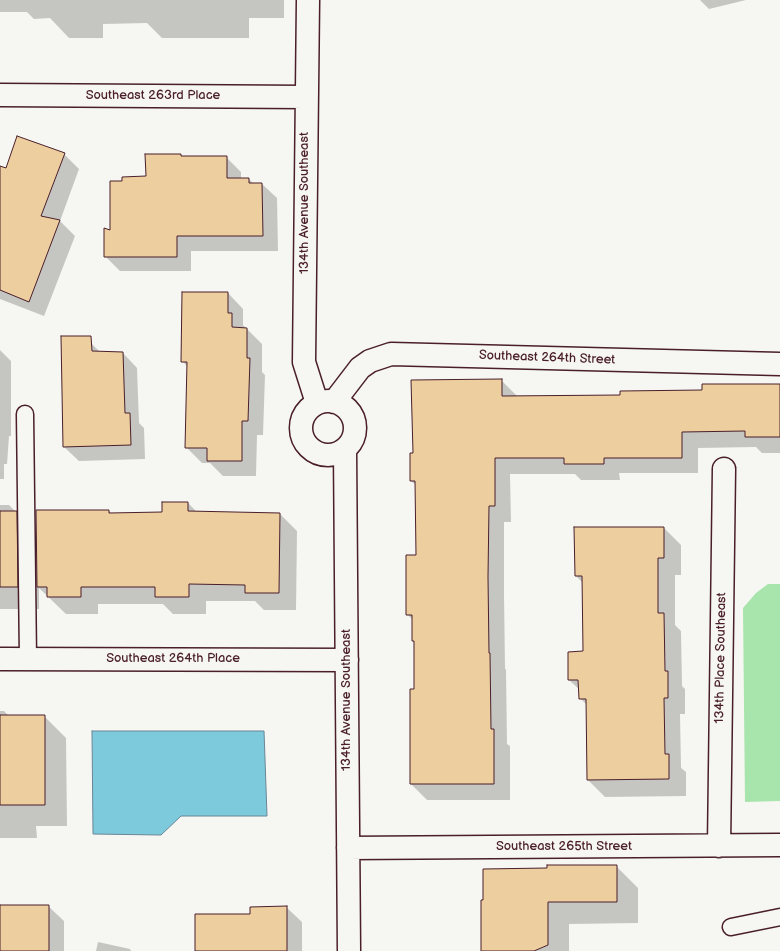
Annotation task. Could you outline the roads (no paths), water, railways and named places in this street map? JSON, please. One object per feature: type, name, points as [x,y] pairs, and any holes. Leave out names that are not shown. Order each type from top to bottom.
[{"type":"street","name":"134th Avenue Southeast","points":[[308,0],[304,362],[325,403],[342,405],[348,410],[353,418],[354,426],[354,434],[345,449],[349,951]]},
{"type":"street","name":"Southeast 263rd Place","points":[[0,95],[306,97]]},
{"type":"street","name":"Southeast 264th Street","points":[[325,403],[370,360],[391,354],[780,364]]},
{"type":"street","points":[[325,403],[309,409],[304,416],[301,429],[305,442],[311,449],[328,455],[345,449]]},
{"type":"street","name":"134th Place Southeast","points":[[718,846],[724,469]]},
{"type":"street","name":"Southeast 264th Place","points":[[0,659],[347,660]]},
{"type":"street","name":"Southeast 265th Street","points":[[348,848],[780,845]]},
{"type":"lane","points":[[25,414],[28,659]]},
{"type":"lane","points":[[731,927],[780,917]]},
{"type":"water","points":[[92,731],[264,731],[267,816],[181,816],[161,835],[93,834]]}]
